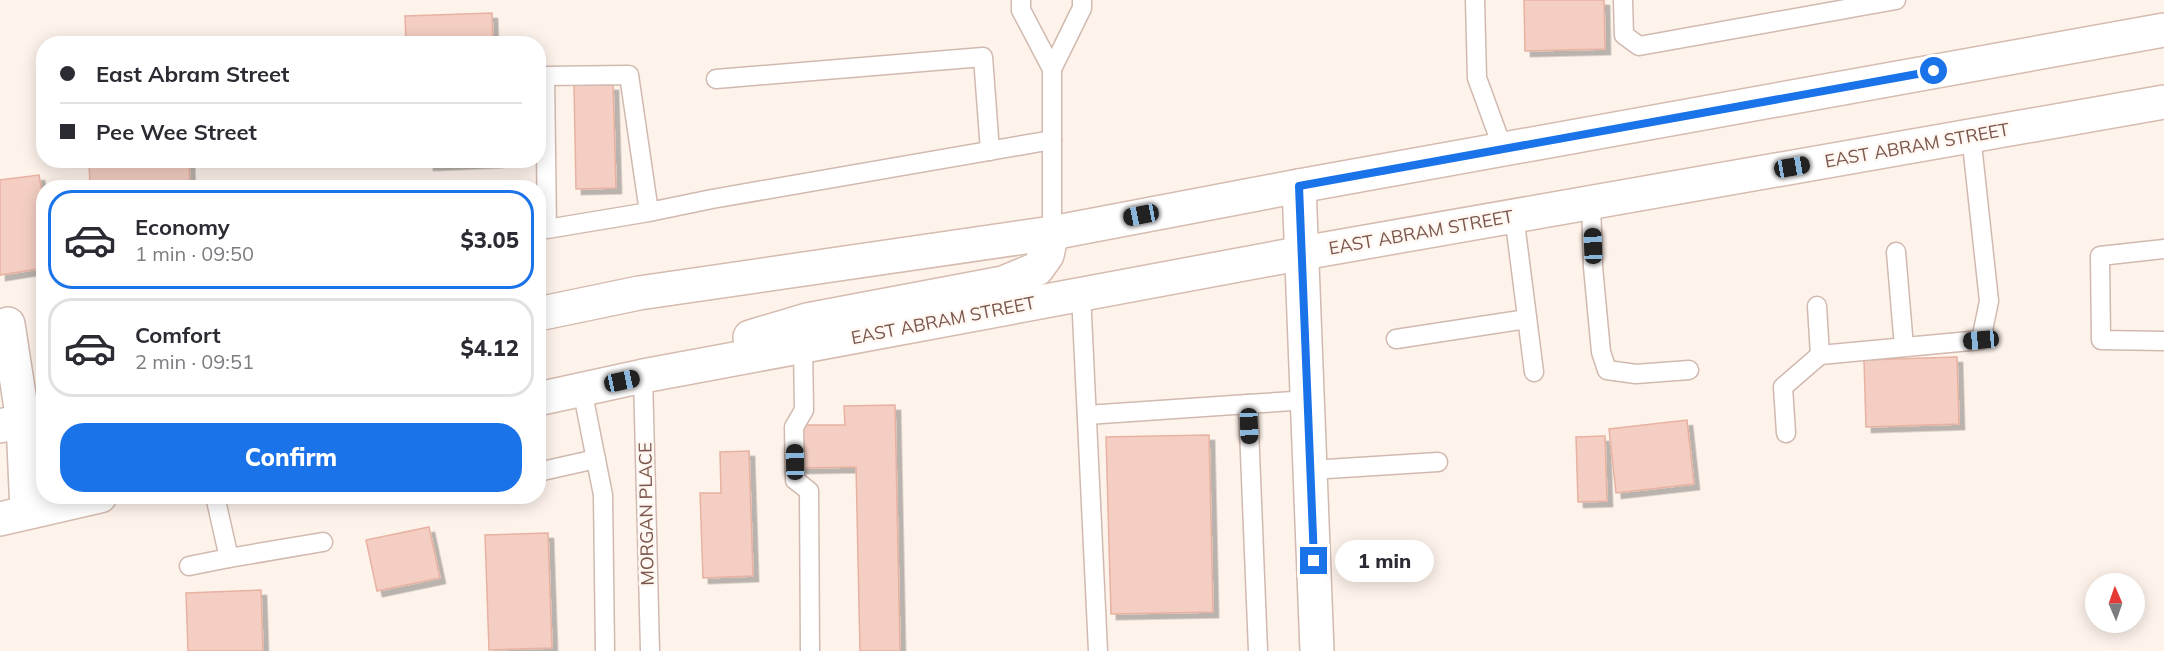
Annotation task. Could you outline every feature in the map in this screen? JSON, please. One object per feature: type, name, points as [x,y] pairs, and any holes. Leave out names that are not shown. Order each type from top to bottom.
[{"type":"main road","points":[[546,312],[639,293],[1052,233],[1299,186],[2164,30]]},
{"type":"main road","name":"EAST ABRAM STREET","points":[[546,397],[643,376],[1303,253],[2164,102]]},
{"type":"main road","points":[[1299,186],[1317,651]]},
{"type":"main road","points":[[693,367],[746,338],[807,320],[934,297],[1003,283],[1020,277],[1037,269],[1043,263],[1052,233]]},
{"type":"main road","points":[[8,324],[22,421],[14,516],[66,504]]},
{"type":"lane","points":[[1021,0],[1021,10],[1052,69]]},
{"type":"lane","points":[[1052,233],[1052,69],[1082,8],[1082,0]]},
{"type":"lane","points":[[1475,0],[1477,78],[1503,149]]},
{"type":"lane","points":[[1623,0],[1624,35],[1639,46],[1896,0]]},
{"type":"lane","points":[[716,79],[984,57],[990,151]]},
{"type":"lane","points":[[546,76],[630,75],[649,212]]},
{"type":"lane","points":[[1786,433],[1783,387],[1820,355],[1981,340],[1989,301],[1971,135]]},
{"type":"lane","points":[[546,152],[547,229],[1052,140]]},
{"type":"lane","points":[[1591,202],[1593,267],[1601,352],[1607,370],[1636,374],[1689,370]]},
{"type":"lane","points":[[1514,215],[1534,372]]},
{"type":"lane","points":[[2164,249],[2100,256],[2101,340],[2164,341]]},
{"type":"lane","points":[[1896,252],[1904,347]]},
{"type":"lane","points":[[1081,294],[1098,651]]},
{"type":"lane","points":[[1817,306],[1820,355]]},
{"type":"lane","points":[[1396,339],[1527,319]]},
{"type":"lane","points":[[803,346],[804,410],[794,427],[794,437],[795,480],[809,491],[810,651]]},
{"type":"lane","name":"MORGAN PLACE","points":[[643,376],[650,651]]},
{"type":"lane","points":[[582,389],[603,495],[605,651]]},
{"type":"lane","points":[[1087,415],[1308,400]]},
{"type":"lane","points":[[1248,404],[1258,651]]},
{"type":"lane","points":[[546,470],[596,459]]},
{"type":"lane","points":[[1311,470],[1438,462]]},
{"type":"lane","points":[[217,504],[229,558]]},
{"type":"lane","points":[[189,566],[323,542]]},
{"type":"building","points":[[1524,0],[1604,0],[1605,49],[1525,51]]},
{"type":"building","points":[[492,13],[493,36],[406,36],[405,16]]},
{"type":"building","points":[[574,85],[613,85],[616,188],[576,189]]},
{"type":"building","points":[[89,168],[189,168],[190,180],[90,180]]},
{"type":"building","points":[[39,175],[40,180],[36,180],[36,269],[0,275],[0,180]]},
{"type":"building","points":[[1957,357],[1959,424],[1866,427],[1864,360]]},
{"type":"building","points":[[895,405],[900,651],[860,651],[856,467],[799,468],[798,425],[845,425],[844,406]]},
{"type":"building","points":[[1687,420],[1694,484],[1616,493],[1609,429]]},
{"type":"building","points":[[1209,435],[1213,612],[1111,614],[1106,437]]},
{"type":"building","points":[[1605,436],[1607,501],[1578,502],[1576,437]]},
{"type":"building","points":[[749,451],[753,576],[703,578],[700,493],[721,493],[720,452]]},
{"type":"building","points":[[429,527],[440,578],[377,591],[366,540]]},
{"type":"building","points":[[548,533],[552,648],[489,650],[485,535]]},
{"type":"building","points":[[261,590],[263,651],[188,651],[186,593]]},
{"type":"route","points":[[1314,561],[1299,186],[1934,71]]}]
